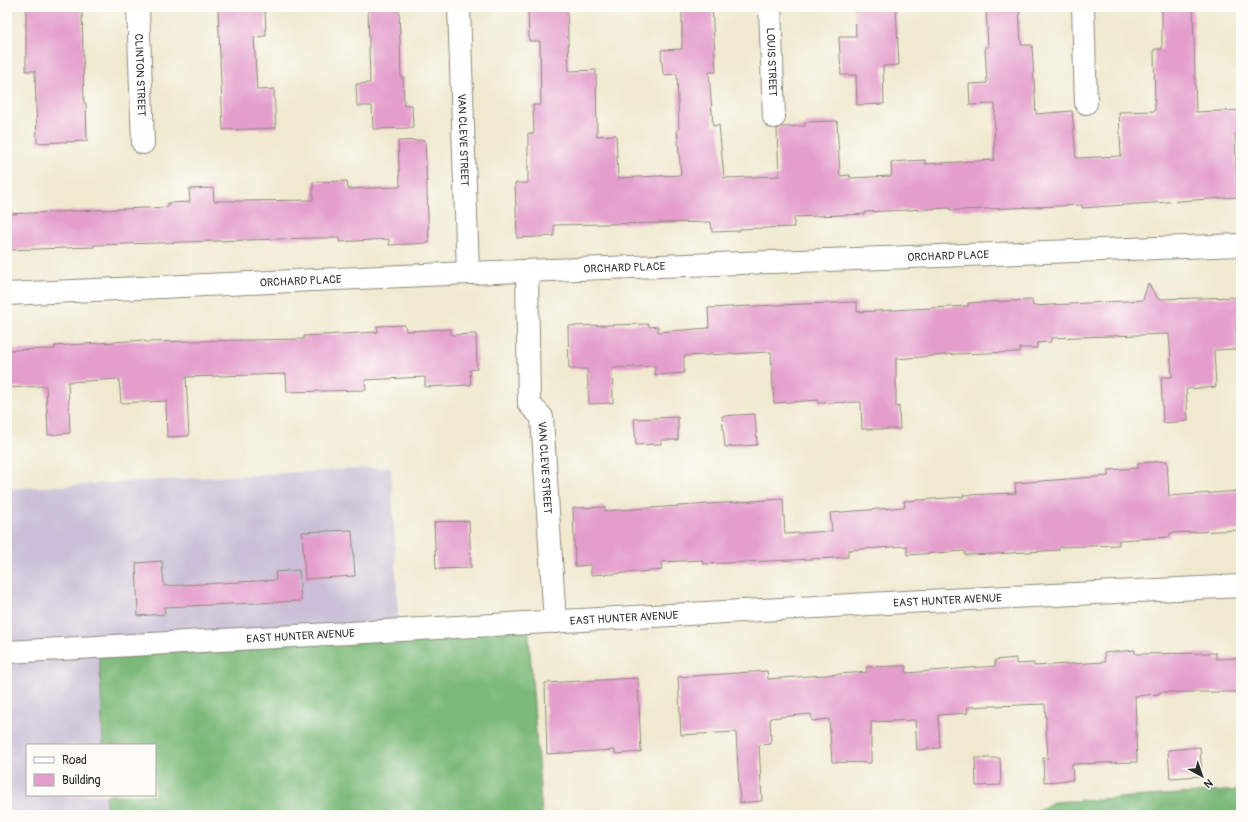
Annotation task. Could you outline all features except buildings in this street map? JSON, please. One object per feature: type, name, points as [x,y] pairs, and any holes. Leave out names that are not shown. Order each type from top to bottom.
[{"type":"street","name":"CLINTON STREET","points":[[138,7],[143,143]]},
{"type":"street","name":"VAN CLEVE STREET","points":[[459,7],[468,273]]},
{"type":"street","name":"LOUIS STREET","points":[[770,7],[774,117]]},
{"type":"street","points":[[1083,7],[1086,103]]},
{"type":"street","name":"ORCHARD PLACE","points":[[7,294],[468,273],[1241,245]]},
{"type":"street","name":"VAN CLEVE STREET","points":[[527,271],[529,404],[542,417],[555,622]]},
{"type":"street","name":"EAST HUNTER AVENUE","points":[[7,652],[1241,586]]},
{"type":"shaded area","points":[[391,467],[399,630],[100,647],[103,744],[26,744],[26,796],[106,796],[106,815],[7,815],[7,489]]},
{"type":"green space","points":[[528,623],[542,815],[106,815],[106,796],[156,796],[156,744],[103,744],[99,647]]},
{"type":"green space","points":[[1241,790],[1241,815],[1031,815],[1053,802]]}]
